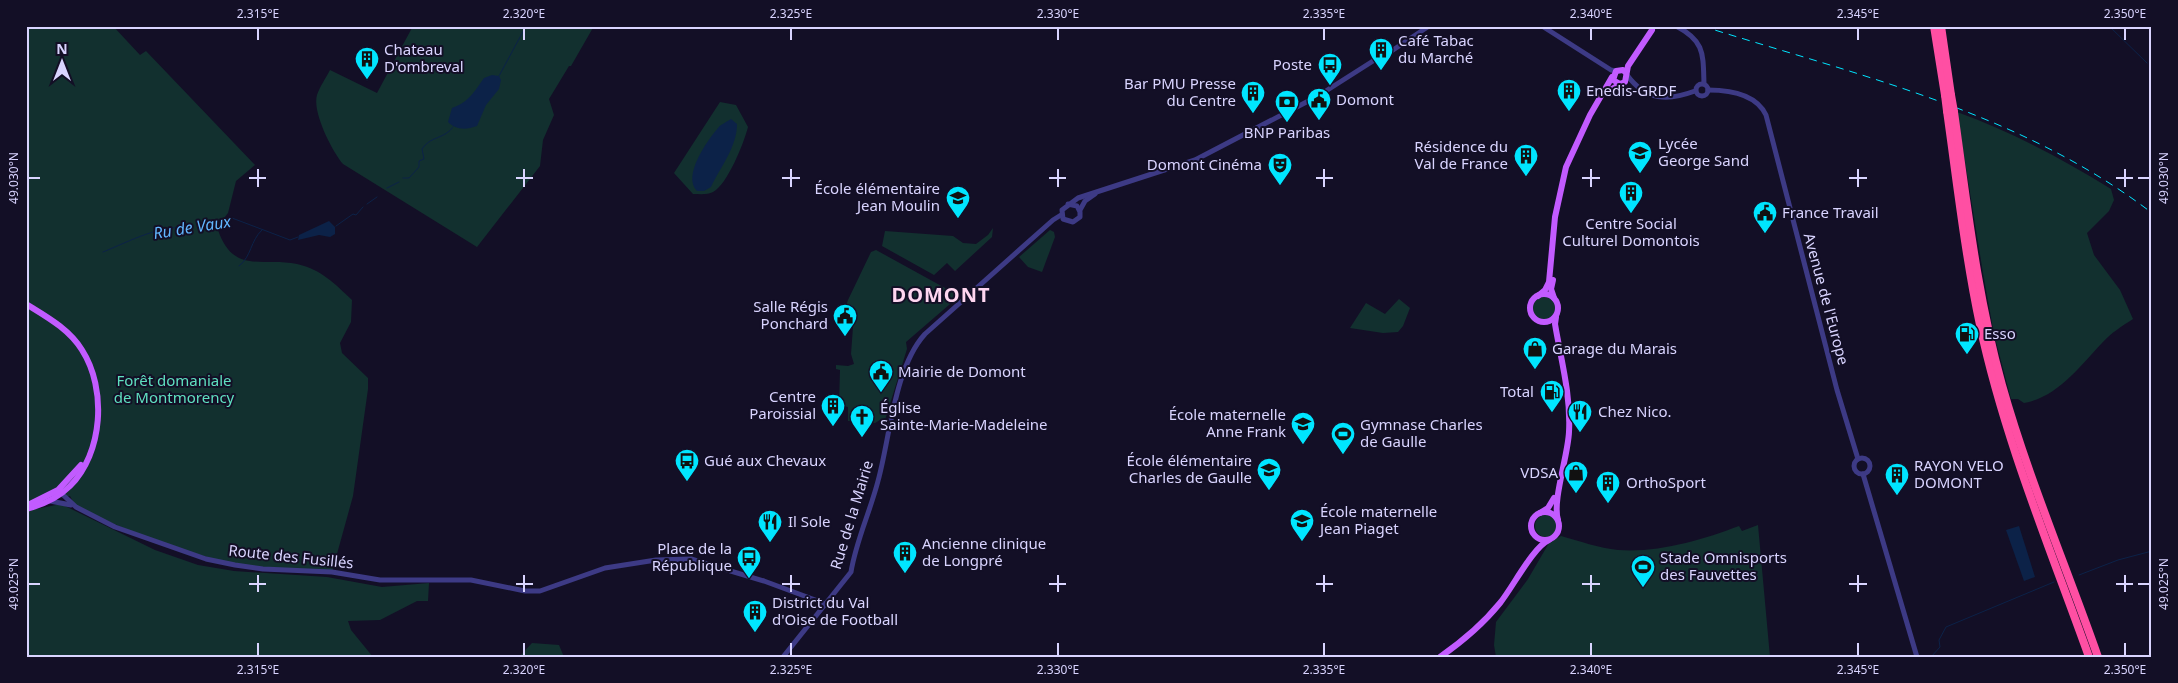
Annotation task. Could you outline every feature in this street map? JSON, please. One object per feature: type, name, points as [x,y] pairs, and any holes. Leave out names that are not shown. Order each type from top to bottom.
[{"type":"highway","points":[[1934,26],[1948,95]]},
{"type":"highway","points":[[1941,26],[1969,263],[1980,326],[2008,428],[2089,657]]},
{"type":"highway","points":[[1950,112],[1987,325],[2002,383],[2014,425],[2098,657]]},
{"type":"main road","points":[[1559,343],[1551,328],[1535,319],[1530,310],[1531,303],[1545,290],[1549,282],[1555,217],[1566,167],[1585,124],[1612,77],[1653,28]]},
{"type":"main road","points":[[1440,657],[1473,631],[1491,613],[1512,588],[1539,548],[1559,532],[1556,503],[1566,463],[1569,434],[1567,398],[1555,324],[1558,307],[1551,288],[1556,233],[1569,172],[1594,114],[1611,88],[1621,84],[1627,74],[1628,66],[1653,28]]},
{"type":"main road","points":[[1617,70],[1627,74]]},
{"type":"main road","points":[[1612,77],[1615,82],[1621,84]]},
{"type":"main road","points":[[1538,296],[1544,294],[1554,298]]},
{"type":"main road","points":[[26,304],[67,332],[83,350],[92,371],[97,390],[96,432],[90,452],[73,475],[48,501],[26,507]]},
{"type":"main road","points":[[1543,322],[1549,322],[1556,317]]},
{"type":"main road","points":[[1531,558],[1535,541],[1531,523],[1551,504],[1558,484],[1566,441],[1567,398]]},
{"type":"main road","points":[[26,507],[59,491]]},
{"type":"main road","points":[[1540,513],[1552,514],[1558,520]]},
{"type":"main road","points":[[1534,536],[1541,540],[1549,540]]},
{"type":"street","points":[[1099,192],[1085,201],[1080,210],[1080,217],[1073,222],[1065,220],[1062,215],[1063,207],[1068,204],[1084,196],[1187,163],[1224,145],[1349,77],[1376,58],[1379,52],[1390,52],[1429,26]]},
{"type":"street","points":[[1542,26],[1611,70],[1617,70]]},
{"type":"street","points":[[1676,26],[1691,35],[1701,48],[1704,84],[1708,90],[1702,96],[1696,91]]},
{"type":"street","points":[[1627,74],[1634,84],[1653,96],[1666,99],[1696,91]]},
{"type":"street","points":[[1621,84],[1634,84]]},
{"type":"street","points":[[1696,91],[1697,86],[1704,84]]},
{"type":"street","name":"Avenue de l'Europe","points":[[1708,90],[1731,91],[1744,96],[1759,106],[1766,115],[1837,390],[1858,459]]},
{"type":"street","points":[[1068,204],[1074,204],[1080,210]]},
{"type":"street","name":"Rue de la Mairie","points":[[784,657],[851,572],[853,556],[878,481],[885,440],[911,353],[918,342],[1053,220],[1062,215]]},
{"type":"street","points":[[1858,459],[1866,459],[1869,463],[1869,470],[1863,474],[1856,472],[1854,468],[1858,459]]},
{"type":"street","points":[[1863,474],[1917,657]]},
{"type":"street","points":[[59,491],[65,503]]},
{"type":"street","name":"Route des Fusillés","points":[[59,491],[76,507],[115,527],[206,559],[235,565],[263,569],[332,572],[380,580],[471,580],[514,590],[540,590],[605,568],[649,560],[699,560],[826,604]]},
{"type":"street","points":[[48,501],[65,503],[76,507]]},
{"type":"green space","name":"Forêt domaniale de Montmorency","points":[[26,26],[113,26],[140,55],[146,51],[255,165],[236,181],[228,213],[217,227],[223,242],[231,252],[239,258],[249,261],[284,262],[314,270],[327,278],[352,300],[351,322],[340,343],[342,353],[368,378],[368,389],[353,496],[332,572],[235,565],[155,542],[76,507],[70,496],[26,504]]},
{"type":"green space","points":[[413,26],[594,26],[549,99],[554,115],[543,140],[540,166],[477,247],[343,164],[324,131],[317,111],[317,95],[330,70],[377,93]]},
{"type":"green space","points":[[720,102],[736,105],[748,127],[746,134],[729,173],[718,188],[709,194],[693,194],[674,173]]},
{"type":"green space","points":[[1957,112],[2036,146],[2111,189],[2114,200],[2109,211],[2087,233],[2094,255],[2120,290],[2133,319],[2109,336],[2068,379],[2036,400],[2024,403],[2018,399],[2011,399],[1994,334]]},
{"type":"green space","points":[[993,228],[992,237],[955,271],[947,263],[934,275],[882,246],[885,231],[953,236],[963,243],[976,244],[988,235]]},
{"type":"green space","points":[[1050,230],[1054,232],[1055,237],[1042,272],[1028,267],[1019,257]]},
{"type":"green space","points":[[876,250],[956,294],[957,298],[906,342],[907,349],[885,420],[875,423],[848,421],[848,407],[839,405],[840,370],[836,369],[836,365],[848,366],[854,364],[851,354],[853,327],[851,327],[851,322],[841,321],[848,300],[871,252]]},
{"type":"green space","points":[[1544,297],[1552,300],[1555,308],[1552,316],[1544,319],[1536,316],[1533,308],[1536,300]]},
{"type":"green space","points":[[1399,299],[1410,308],[1403,326],[1398,332],[1383,333],[1350,328],[1366,303],[1385,314]]},
{"type":"green space","points":[[61,504],[155,550],[198,565],[234,571],[327,577],[382,587],[429,583],[428,601],[417,601],[380,620],[348,621],[351,630],[373,657],[26,657],[26,511]]},
{"type":"green space","points":[[1546,515],[1554,518],[1557,526],[1554,534],[1546,537],[1538,534],[1535,526],[1538,518]]},
{"type":"green space","name":"Stade Omnisports des Fauvettes","points":[[1758,525],[1770,657],[1496,657],[1494,645],[1496,622],[1528,579],[1549,543],[1561,536],[1604,548],[1633,550],[1680,544],[1739,526],[1742,531]]},
{"type":"green space","points":[[532,643],[559,645],[564,657],[519,657]]},
{"type":"water","points":[[492,75],[499,76],[501,80],[499,89],[486,105],[477,126],[469,128],[454,127],[448,122],[452,108],[467,100],[484,78]]},
{"type":"water","points":[[731,119],[737,124],[734,141],[728,156],[711,187],[704,191],[697,191],[693,185],[692,177],[698,159],[718,128]]},
{"type":"water","points":[[329,221],[335,227],[335,234],[330,237],[319,235],[298,240],[299,235]]},
{"type":"water","points":[[2019,526],[2035,577],[2024,581],[2006,530]]},
{"type":"waterway","name":"Ru de Vaux","points":[[499,76],[526,26]]},
{"type":"waterway","name":"Ru de Vaux","points":[[2109,26],[2147,63]]},
{"type":"waterway","name":"Ru de Vaux","points":[[403,178],[409,178],[419,167],[419,161],[424,159],[422,149],[425,145],[433,139],[446,134],[453,127]]},
{"type":"waterway","name":"Ru de Vaux","points":[[387,188],[399,182]]},
{"type":"waterway","name":"Ru de Vaux","points":[[367,204],[377,197]]},
{"type":"waterway","name":"Ru de Vaux","points":[[336,226],[353,214],[356,215],[363,207]]},
{"type":"waterway","name":"Ru de Vaux","points":[[206,225],[232,218],[290,240],[298,237]]},
{"type":"waterway","name":"Ru de Vaux","points":[[103,252],[158,230],[181,227],[192,228]]},
{"type":"waterway","points":[[239,266],[246,258],[255,239],[262,230]]},
{"type":"waterway","points":[[2079,575],[2118,560],[2152,551]]},
{"type":"waterway","points":[[1931,657],[1940,647],[1939,640],[1946,627],[2054,582]]},
{"type":"railway","points":[[1702,26],[1878,80],[1992,122],[2048,148],[2101,178],[2152,213]]},
{"type":"place","name":"Café Tabac du Marché","points":[[1381,71]]},
{"type":"place","name":"Chateau D'ombreval","points":[[367,80]]},
{"type":"place","name":"Poste","points":[[1330,86]]},
{"type":"place","name":"Enedis-GRDF","points":[[1569,112]]},
{"type":"place","name":"Bar PMU Presse du Centre","points":[[1253,114]]},
{"type":"place","name":"Domont","points":[[1319,121]]},
{"type":"place","name":"BNP Paribas","points":[[1287,123]]},
{"type":"place","name":"Lycée George Sand","points":[[1640,174]]},
{"type":"place","name":"Résidence du Val de France","points":[[1526,177]]},
{"type":"place","name":"Domont Cinéma","points":[[1280,186]]},
{"type":"place","name":"Centre Social Culturel Domontois","points":[[1631,214]]},
{"type":"place","name":"École élémentaire Jean Moulin","points":[[958,219]]},
{"type":"place","name":"France Travail","points":[[1765,234]]},
{"type":"place","name":"Salle Régis Ponchard","points":[[845,337]]},
{"type":"place","name":"Esso","points":[[1967,355]]},
{"type":"place","name":"Garage du Marais","points":[[1535,370]]},
{"type":"place","name":"Mairie de Domont","points":[[881,393]]},
{"type":"place","name":"Total","points":[[1552,413]]},
{"type":"place","name":"Centre Paroissial","points":[[833,427]]},
{"type":"place","name":"Chez Nico.","points":[[1580,433]]},
{"type":"place","name":"Église Sainte-Marie-Madeleine","points":[[862,438]]},
{"type":"place","name":"École maternelle Anne Frank","points":[[1303,445]]},
{"type":"place","name":"Gymnase Charles de Gaulle","points":[[1343,455]]},
{"type":"place","name":"Gué aux Chevaux","points":[[687,482]]},
{"type":"place","name":"École élémentaire Charles de Gaulle","points":[[1269,491]]},
{"type":"place","name":"VDSA","points":[[1576,494]]},
{"type":"place","name":"RAYON VELO DOMONT","points":[[1897,496]]},
{"type":"place","name":"OrthoSport","points":[[1608,504]]},
{"type":"place","name":"École maternelle Jean Piaget","points":[[1302,542]]},
{"type":"place","name":"Il Sole","points":[[770,543]]},
{"type":"place","name":"Ancienne clinique de Longpré","points":[[905,574]]},
{"type":"place","name":"Place de la République","points":[[749,579]]},
{"type":"place","name":"Stade Omnisports des Fauvettes","points":[[1643,588]]},
{"type":"place","name":"District du Val d'Oise de Football","points":[[755,633]]},
{"type":"district","name":"DOMONT","points":[[941,295]]}]
